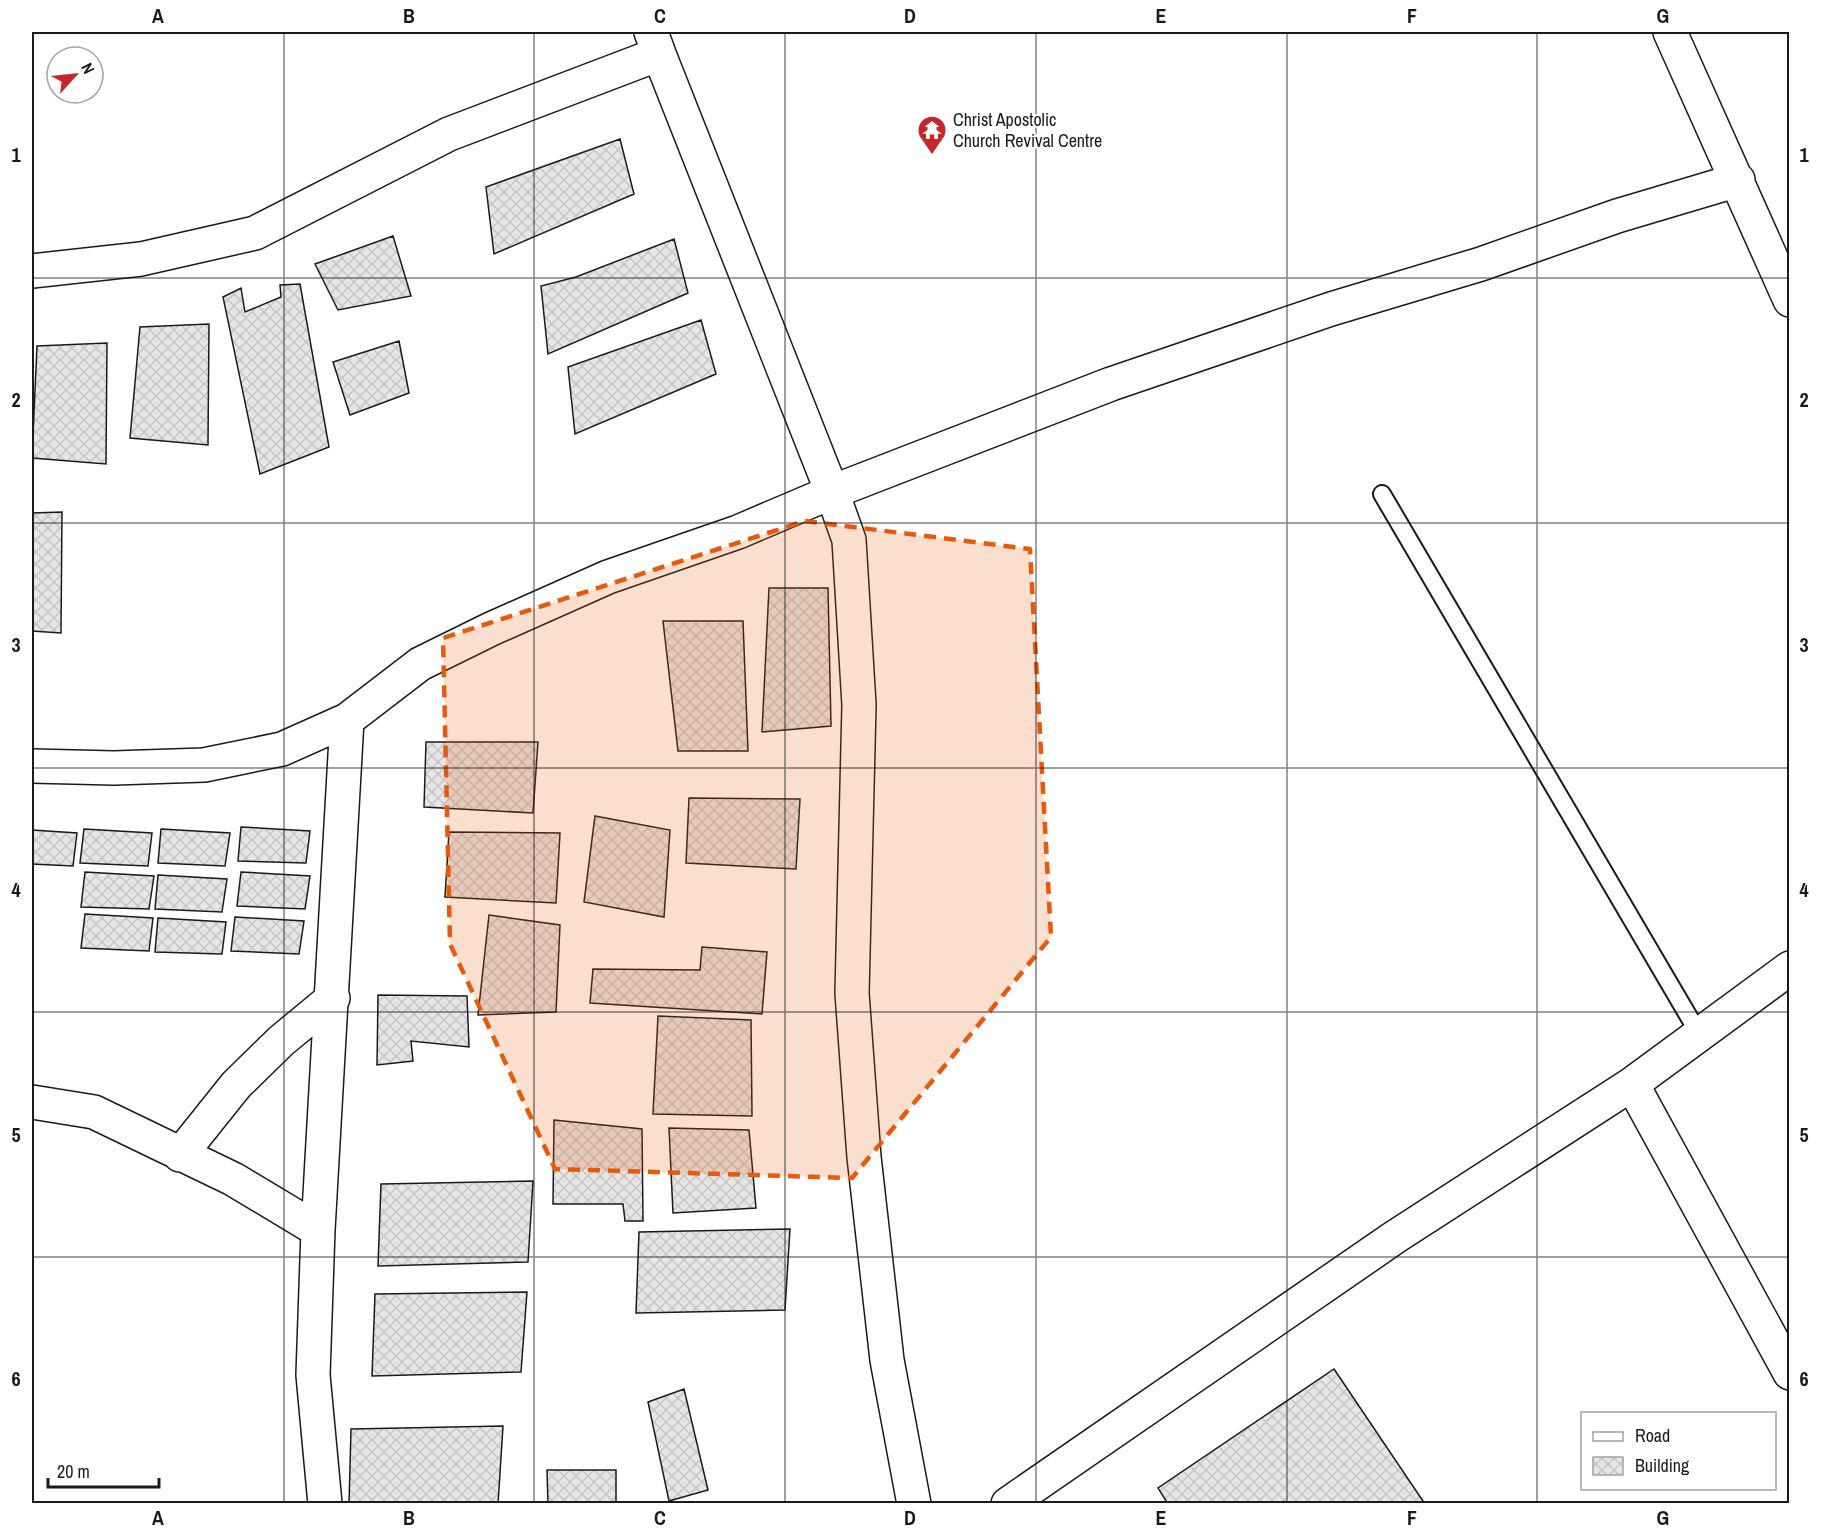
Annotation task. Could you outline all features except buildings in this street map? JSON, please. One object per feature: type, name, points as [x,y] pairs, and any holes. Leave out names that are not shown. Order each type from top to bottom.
[{"type":"street","points":[[1670,32],[1790,300]]},
{"type":"street","points":[[32,271],[141,259],[255,232],[449,134],[655,43],[849,540],[859,705],[852,993],[864,1156],[887,1360],[914,1503]]},
{"type":"street","points":[[32,766],[114,768],[204,765],[282,748],[347,720],[420,664],[491,629],[608,577],[738,532],[832,492],[1133,377],[1332,309],[1481,264],[1617,216],[1738,180]]},
{"type":"street","points":[[324,1503],[313,1375],[318,1230],[333,998],[347,720]]},
{"type":"street","points":[[1008,1503],[1395,1237],[1632,1084],[1790,968]]},
{"type":"street","points":[[180,1155],[236,1085],[281,1041],[333,998]]},
{"type":"street","points":[[1632,1084],[1781,1336],[1790,1373]]},
{"type":"street","points":[[32,1102],[94,1112],[233,1179],[318,1230]]},
{"type":"lane","points":[[1382,494],[1699,1034]]},
{"type":"highlighted area","points":[[805,521],[1030,549],[1051,937],[852,1178],[555,1169],[450,944],[443,638]]},
{"type":"place","name":"Christ Apostolic Church Revival Centre","points":[[932,156]]}]
